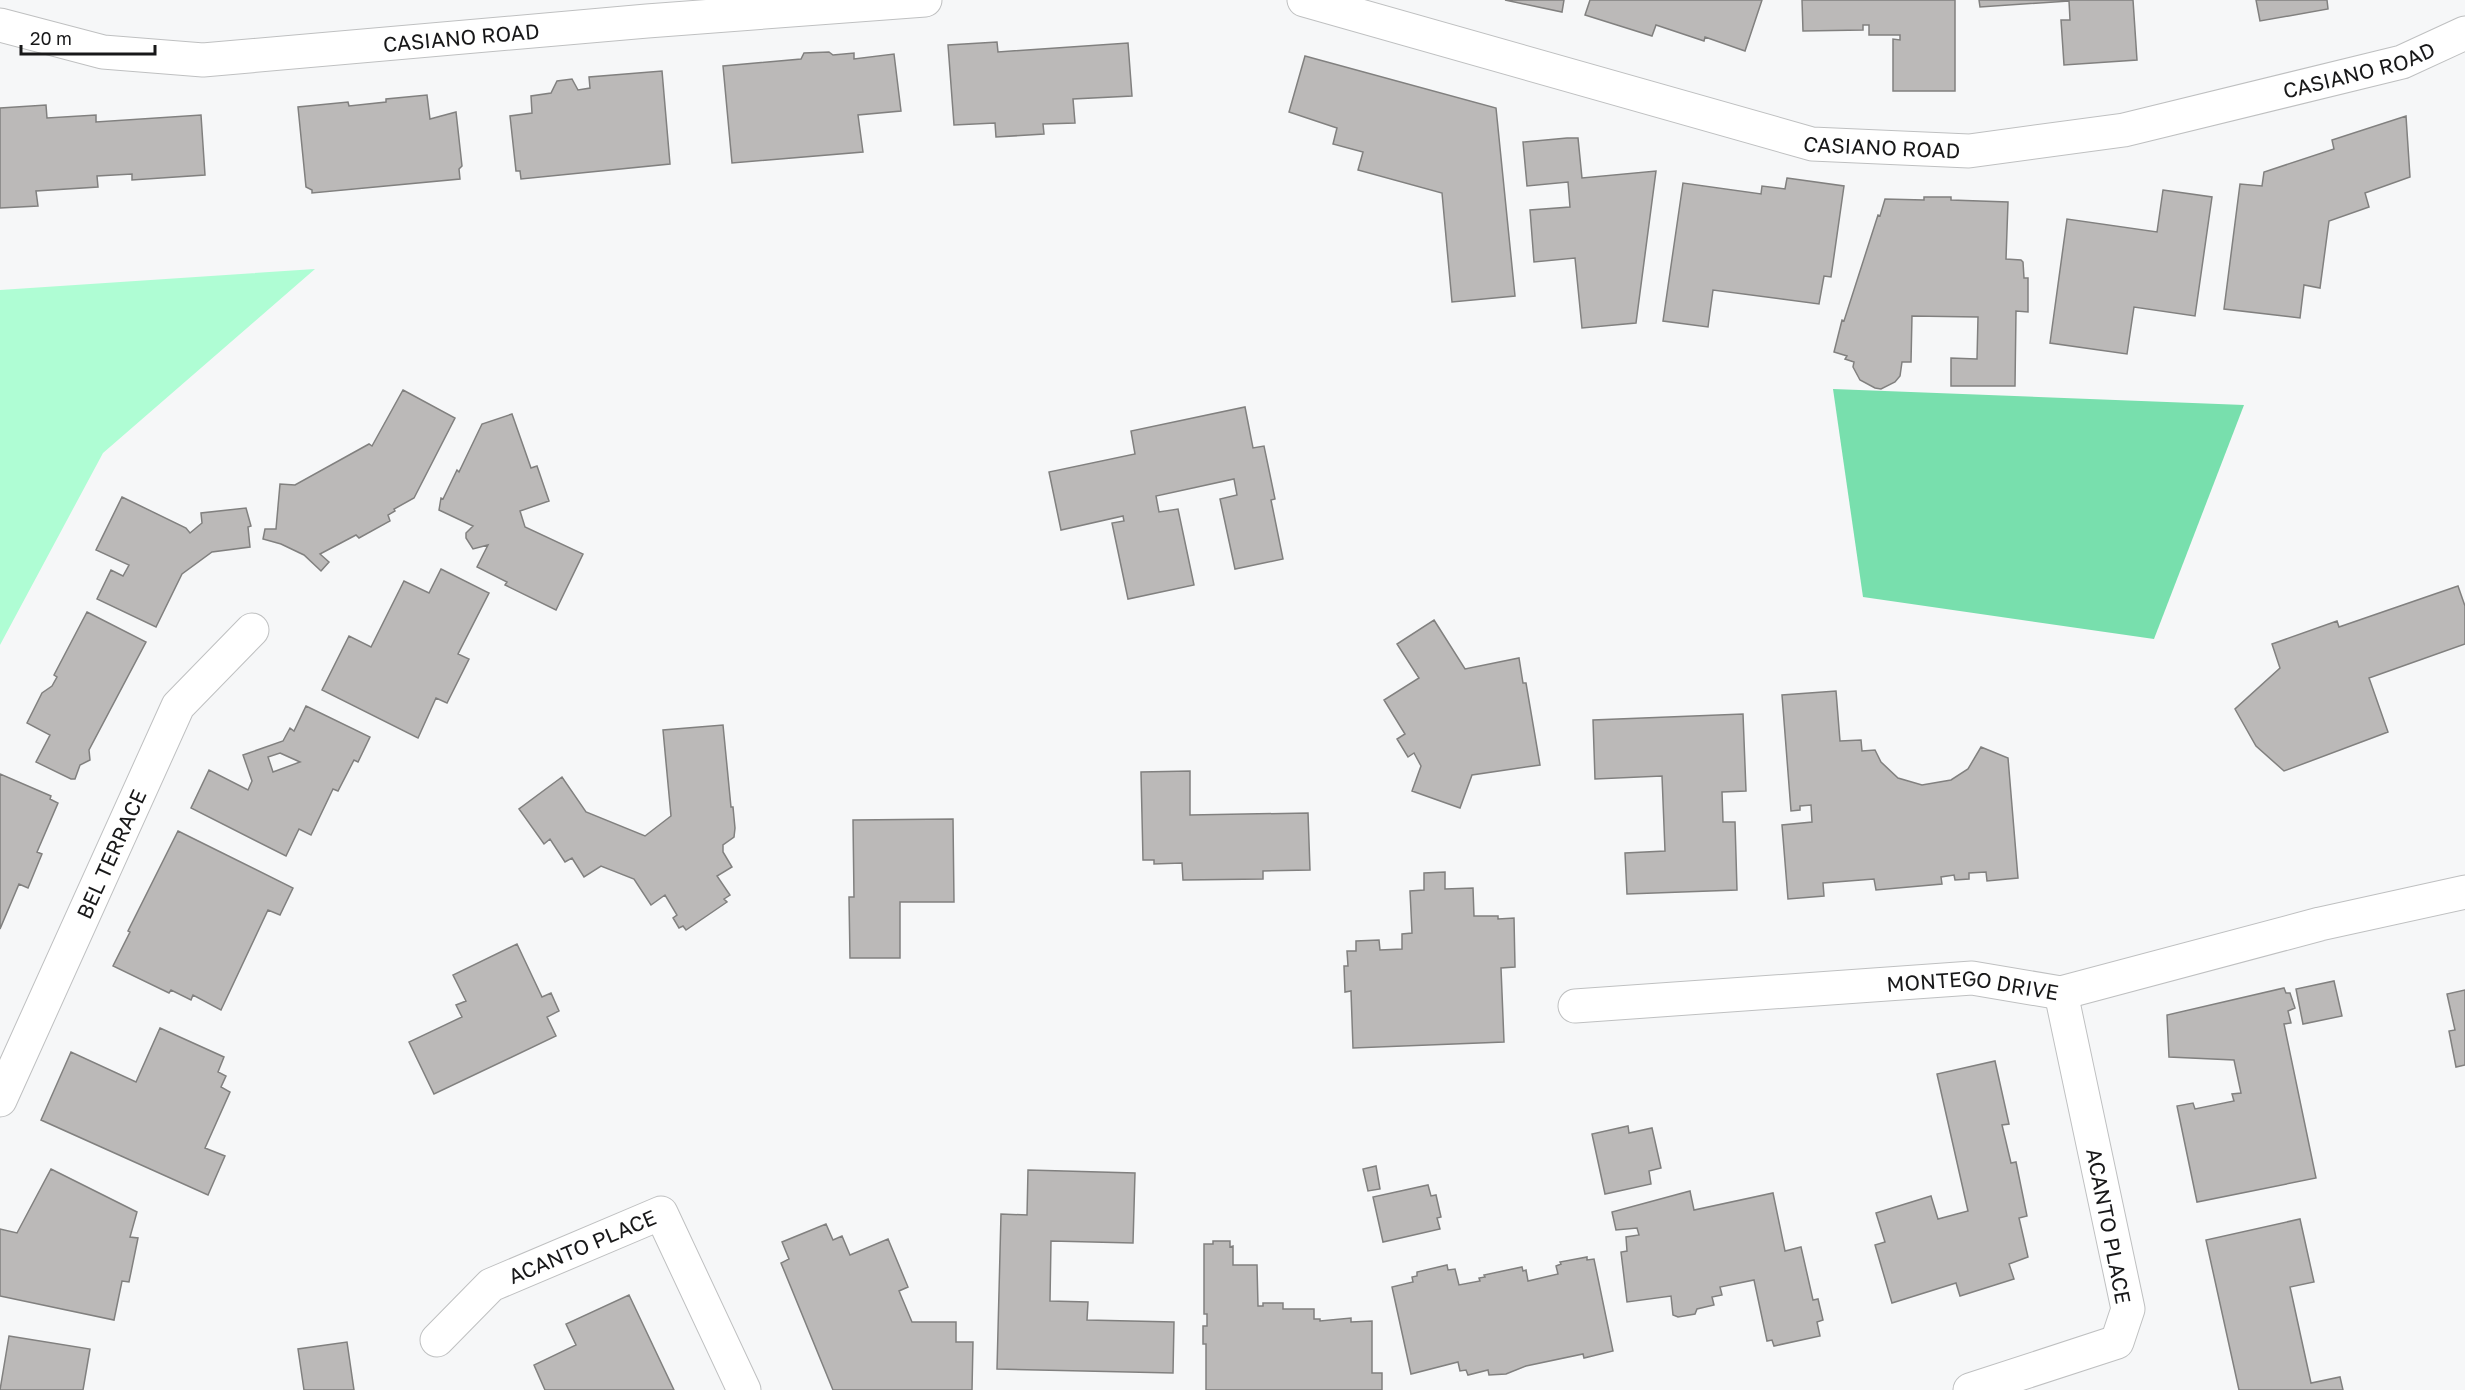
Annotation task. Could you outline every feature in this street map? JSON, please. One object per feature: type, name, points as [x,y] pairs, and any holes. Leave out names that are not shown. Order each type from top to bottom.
[{"type":"street","name":"CASIANO ROAD","points":[[0,25],[103,52],[203,60],[646,21],[926,0]]},
{"type":"street","name":"CASIANO ROAD","points":[[1304,0],[1812,144],[1969,151],[2124,130],[2402,62],[2465,33]]},
{"type":"street","name":"BEL TERRACE","points":[[0,1100],[178,706],[252,630]]},
{"type":"street","name":"MONTEGO DRIVE","points":[[1575,1006],[1972,978],[2061,993],[2320,924],[2465,892]]},
{"type":"street","name":"ACANTO PLACE","points":[[1970,1390],[2117,1342],[2128,1309],[2061,993]]},
{"type":"street","name":"ACANTO PLACE","points":[[437,1340],[491,1285],[661,1213],[744,1390]]},
{"type":"green space","points":[[315,269],[103,453],[0,645],[0,290]]},
{"type":"green space","points":[[1833,389],[2244,405],[2154,639],[1863,597]]},
{"type":"building","points":[[1505,0],[1564,0],[1562,12]]},
{"type":"building","points":[[1590,0],[1762,0],[1745,51],[1705,37],[1704,41],[1656,25],[1652,36],[1585,15]]},
{"type":"building","points":[[1802,0],[1955,0],[1955,91],[1893,91],[1893,39],[1900,40],[1900,35],[1869,35],[1869,25],[1863,25],[1863,30],[1803,31]]},
{"type":"building","points":[[1979,0],[2133,0],[2137,60],[2064,65],[2061,20],[2070,20],[2069,1],[1980,7]]},
{"type":"building","points":[[2256,0],[2327,0],[2328,9],[2260,21]]},
{"type":"building","points":[[997,42],[998,52],[1128,43],[1132,96],[1073,99],[1075,123],[1043,124],[1044,134],[996,137],[995,123],[954,125],[948,45]]},
{"type":"building","points":[[829,52],[833,55],[854,53],[854,59],[894,54],[901,111],[858,115],[863,152],[732,163],[723,66],[801,59],[804,53]]},
{"type":"building","points":[[1305,56],[1496,108],[1515,296],[1452,302],[1442,193],[1358,170],[1363,152],[1333,144],[1337,128],[1289,112]]},
{"type":"building","points":[[662,71],[670,164],[521,179],[520,171],[516,171],[510,116],[532,113],[531,96],[551,93],[557,81],[572,79],[578,90],[590,88],[589,77]]},
{"type":"building","points":[[427,95],[430,119],[456,112],[462,166],[459,169],[460,179],[312,193],[312,190],[306,187],[298,107],[348,102],[349,106]]},
{"type":"building","points":[[46,105],[47,118],[96,115],[96,122],[201,115],[205,175],[132,180],[132,174],[97,176],[98,187],[36,191],[38,206],[0,208],[0,108]]},
{"type":"building","points":[[2406,116],[2410,177],[2365,193],[2369,207],[2329,221],[2320,288],[2304,285],[2300,318],[2224,309],[2240,184],[2262,186],[2264,172],[2334,149],[2332,140]]},
{"type":"building","points":[[1578,138],[1582,178],[1656,171],[1636,323],[1582,328],[1575,258],[1534,262],[1530,210],[1570,207],[1568,182],[1527,186],[1523,142]]},
{"type":"building","points":[[1787,178],[1844,186],[1831,277],[1824,276],[1819,304],[1713,290],[1708,327],[1663,321],[1683,183],[1761,194],[1762,186],[1785,189]]},
{"type":"building","points":[[2163,190],[2212,197],[2195,316],[2134,307],[2127,354],[2050,343],[2067,219],[2157,232]]},
{"type":"building","points":[[1924,197],[2008,202],[2006,259],[2021,260],[2024,278],[2028,278],[2028,312],[2016,311],[2015,386],[1951,386],[1951,358],[1977,359],[1978,317],[1912,316],[1911,362],[1902,362],[1900,376],[1895,382],[1881,389],[1860,380],[1853,367],[1854,362],[1845,359],[1847,356],[1834,352],[1842,320],[1844,321],[1885,199],[1924,200]]},
{"type":"building","points":[[403,390],[455,418],[414,498],[394,509],[395,511],[388,515],[390,521],[359,538],[356,535],[320,554],[329,562],[321,571],[304,555],[281,544],[263,539],[265,529],[276,529],[280,484],[295,485],[369,444],[372,446]]},
{"type":"building","points":[[1245,407],[1253,448],[1264,446],[1275,499],[1271,500],[1283,559],[1235,569],[1220,499],[1237,495],[1234,479],[1156,496],[1159,512],[1178,509],[1194,585],[1128,599],[1112,523],[1124,521],[1123,516],[1061,530],[1049,472],[1135,454],[1131,431]]},
{"type":"building","points":[[512,414],[531,468],[537,466],[549,501],[520,511],[525,527],[583,554],[556,610],[505,585],[507,582],[477,567],[488,545],[473,549],[466,538],[466,533],[473,526],[439,510],[441,498],[443,499],[457,470],[459,472],[482,424]]},
{"type":"building","points":[[122,497],[186,528],[190,533],[202,523],[201,513],[246,508],[251,526],[248,527],[250,547],[212,552],[182,574],[156,627],[97,599],[111,570],[123,576],[129,565],[96,550]]},
{"type":"building","points":[[441,569],[489,593],[458,654],[469,659],[447,703],[436,698],[418,738],[322,690],[349,636],[371,647],[404,581],[429,593]]},
{"type":"building","points":[[2458,586],[2465,606],[2465,644],[2369,678],[2388,732],[2284,771],[2256,746],[2235,709],[2280,668],[2272,644],[2337,621],[2339,627]]},
{"type":"building","points":[[87,612],[146,642],[89,750],[90,760],[80,765],[75,779],[71,779],[36,762],[50,735],[27,723],[42,693],[52,686],[57,677],[54,675]]},
{"type":"building","points":[[1434,620],[1465,669],[1519,658],[1523,683],[1526,683],[1540,765],[1472,775],[1460,808],[1412,791],[1421,766],[1414,753],[1408,757],[1397,739],[1405,734],[1384,700],[1419,678],[1397,644]]},
{"type":"building","points":[[1836,691],[1840,741],[1861,740],[1862,751],[1875,750],[1881,762],[1898,778],[1922,785],[1951,780],[1968,769],[1981,747],[2008,758],[2018,878],[1987,881],[1986,872],[1969,873],[1969,879],[1955,880],[1954,875],[1941,877],[1942,884],[1876,890],[1874,879],[1823,883],[1824,896],[1788,899],[1782,825],[1812,822],[1811,805],[1800,806],[1800,810],[1791,811],[1782,695]]},
{"type":"building","points":[[306,706],[370,737],[358,762],[354,760],[338,791],[333,789],[311,835],[299,829],[286,856],[191,808],[209,770],[248,790],[252,781],[243,755],[283,741],[290,728],[294,731]],"holes":[[[280,753],[300,762],[273,772],[268,757]]]},
{"type":"building","points":[[1743,714],[1746,791],[1722,792],[1723,822],[1735,822],[1737,890],[1627,894],[1625,853],[1665,851],[1662,776],[1595,779],[1593,720]]},
{"type":"building","points":[[723,725],[735,828],[734,837],[723,845],[723,852],[732,867],[717,876],[730,895],[724,899],[727,902],[686,930],[683,926],[679,928],[673,918],[677,915],[665,895],[651,905],[634,879],[601,866],[584,877],[572,858],[565,862],[550,839],[544,844],[519,809],[562,777],[586,812],[645,836],[671,816],[663,730]]},
{"type":"building","points":[[1190,771],[1190,815],[1308,813],[1310,870],[1263,871],[1263,879],[1183,880],[1182,863],[1154,864],[1154,860],[1143,860],[1141,772]]},
{"type":"building","points":[[0,774],[51,796],[50,799],[58,803],[37,852],[42,854],[28,888],[19,884],[0,929]]},
{"type":"building","points":[[953,819],[954,902],[900,902],[900,958],[850,958],[849,897],[854,897],[853,820]]},
{"type":"building","points":[[178,831],[293,888],[280,915],[268,910],[221,1010],[193,995],[191,1000],[171,990],[169,993],[113,966]]},
{"type":"building","points":[[1445,872],[1445,889],[1473,888],[1474,916],[1514,918],[1515,967],[1501,968],[1504,1042],[1353,1048],[1351,991],[1345,992],[1344,966],[1348,966],[1347,951],[1356,951],[1356,941],[1379,940],[1380,950],[1402,949],[1402,934],[1412,933],[1410,891],[1424,890],[1424,873]]},
{"type":"building","points":[[517,944],[542,997],[551,993],[559,1011],[547,1017],[556,1036],[434,1094],[409,1042],[462,1017],[456,1005],[466,1001],[453,975]]},
{"type":"building","points":[[2334,981],[2342,1016],[2303,1024],[2296,989]]},
{"type":"building","points":[[2284,988],[2286,993],[2290,993],[2295,1008],[2288,1011],[2291,1023],[2284,1024],[2316,1178],[2197,1202],[2177,1106],[2193,1103],[2195,1109],[2234,1101],[2232,1094],[2241,1093],[2234,1060],[2169,1057],[2167,1015]]},
{"type":"building","points":[[2465,990],[2465,1065],[2456,1067],[2449,1031],[2455,1030],[2447,994]]},
{"type":"building","points":[[160,1028],[224,1057],[218,1072],[226,1076],[221,1087],[230,1092],[205,1148],[225,1156],[208,1195],[41,1120],[71,1052],[136,1082]]},
{"type":"building","points":[[1995,1061],[2009,1124],[2002,1125],[2011,1163],[2016,1162],[2027,1216],[2019,1218],[2028,1257],[2009,1264],[2014,1279],[1960,1296],[1956,1283],[1892,1303],[1875,1245],[1885,1242],[1876,1213],[1931,1196],[1938,1219],[1968,1211],[1937,1074]]},
{"type":"building","points":[[1628,1126],[1629,1133],[1652,1128],[1661,1168],[1649,1171],[1651,1184],[1605,1194],[1592,1134]]},
{"type":"building","points":[[1376,1166],[1380,1189],[1368,1191],[1363,1169]]},
{"type":"building","points":[[51,1169],[137,1212],[130,1237],[138,1238],[129,1282],[122,1281],[114,1320],[0,1296],[0,1229],[17,1233]]},
{"type":"building","points":[[1028,1170],[1135,1173],[1133,1243],[1051,1241],[1050,1301],[1088,1302],[1087,1320],[1174,1322],[1173,1373],[997,1369],[1001,1214],[1027,1215]]},
{"type":"building","points":[[1428,1185],[1431,1196],[1436,1195],[1441,1217],[1437,1218],[1440,1229],[1383,1242],[1373,1197]]},
{"type":"building","points":[[1690,1191],[1694,1210],[1773,1193],[1785,1251],[1801,1247],[1813,1300],[1818,1299],[1823,1320],[1817,1322],[1820,1336],[1774,1346],[1772,1340],[1767,1341],[1754,1280],[1720,1287],[1722,1295],[1712,1297],[1714,1305],[1697,1309],[1695,1314],[1678,1317],[1673,1315],[1671,1296],[1627,1302],[1621,1252],[1627,1251],[1626,1237],[1639,1235],[1637,1228],[1616,1230],[1612,1212]]},
{"type":"building","points":[[2300,1219],[2314,1282],[2290,1287],[2311,1383],[2340,1377],[2343,1390],[2239,1390],[2206,1240]]},
{"type":"building","points":[[826,1224],[833,1240],[842,1236],[850,1255],[888,1239],[908,1287],[899,1291],[912,1322],[956,1322],[956,1342],[973,1342],[972,1390],[833,1390],[781,1263],[789,1259],[782,1242]]},
{"type":"building","points":[[1213,1241],[1230,1241],[1230,1247],[1233,1246],[1233,1265],[1257,1265],[1258,1306],[1263,1306],[1263,1303],[1283,1303],[1283,1309],[1314,1309],[1314,1319],[1320,1319],[1320,1321],[1351,1318],[1351,1322],[1372,1321],[1372,1373],[1382,1373],[1382,1390],[1206,1390],[1206,1344],[1203,1344],[1203,1326],[1207,1326],[1207,1314],[1204,1314],[1204,1244],[1213,1244]]},
{"type":"building","points":[[1587,1257],[1587,1260],[1594,1259],[1613,1351],[1584,1358],[1583,1354],[1526,1366],[1506,1374],[1489,1375],[1488,1370],[1468,1375],[1466,1370],[1460,1371],[1458,1362],[1411,1374],[1392,1287],[1413,1282],[1412,1277],[1417,1276],[1417,1272],[1447,1265],[1448,1270],[1455,1269],[1459,1285],[1480,1281],[1479,1278],[1485,1277],[1484,1275],[1522,1267],[1523,1271],[1526,1270],[1528,1281],[1558,1274],[1556,1266],[1561,1264],[1560,1262]]},
{"type":"building","points":[[629,1295],[674,1390],[545,1390],[534,1365],[576,1345],[566,1324]]},
{"type":"building","points":[[9,1336],[90,1349],[83,1390],[0,1390]]},
{"type":"building","points":[[347,1342],[354,1390],[304,1390],[298,1349]]}]
